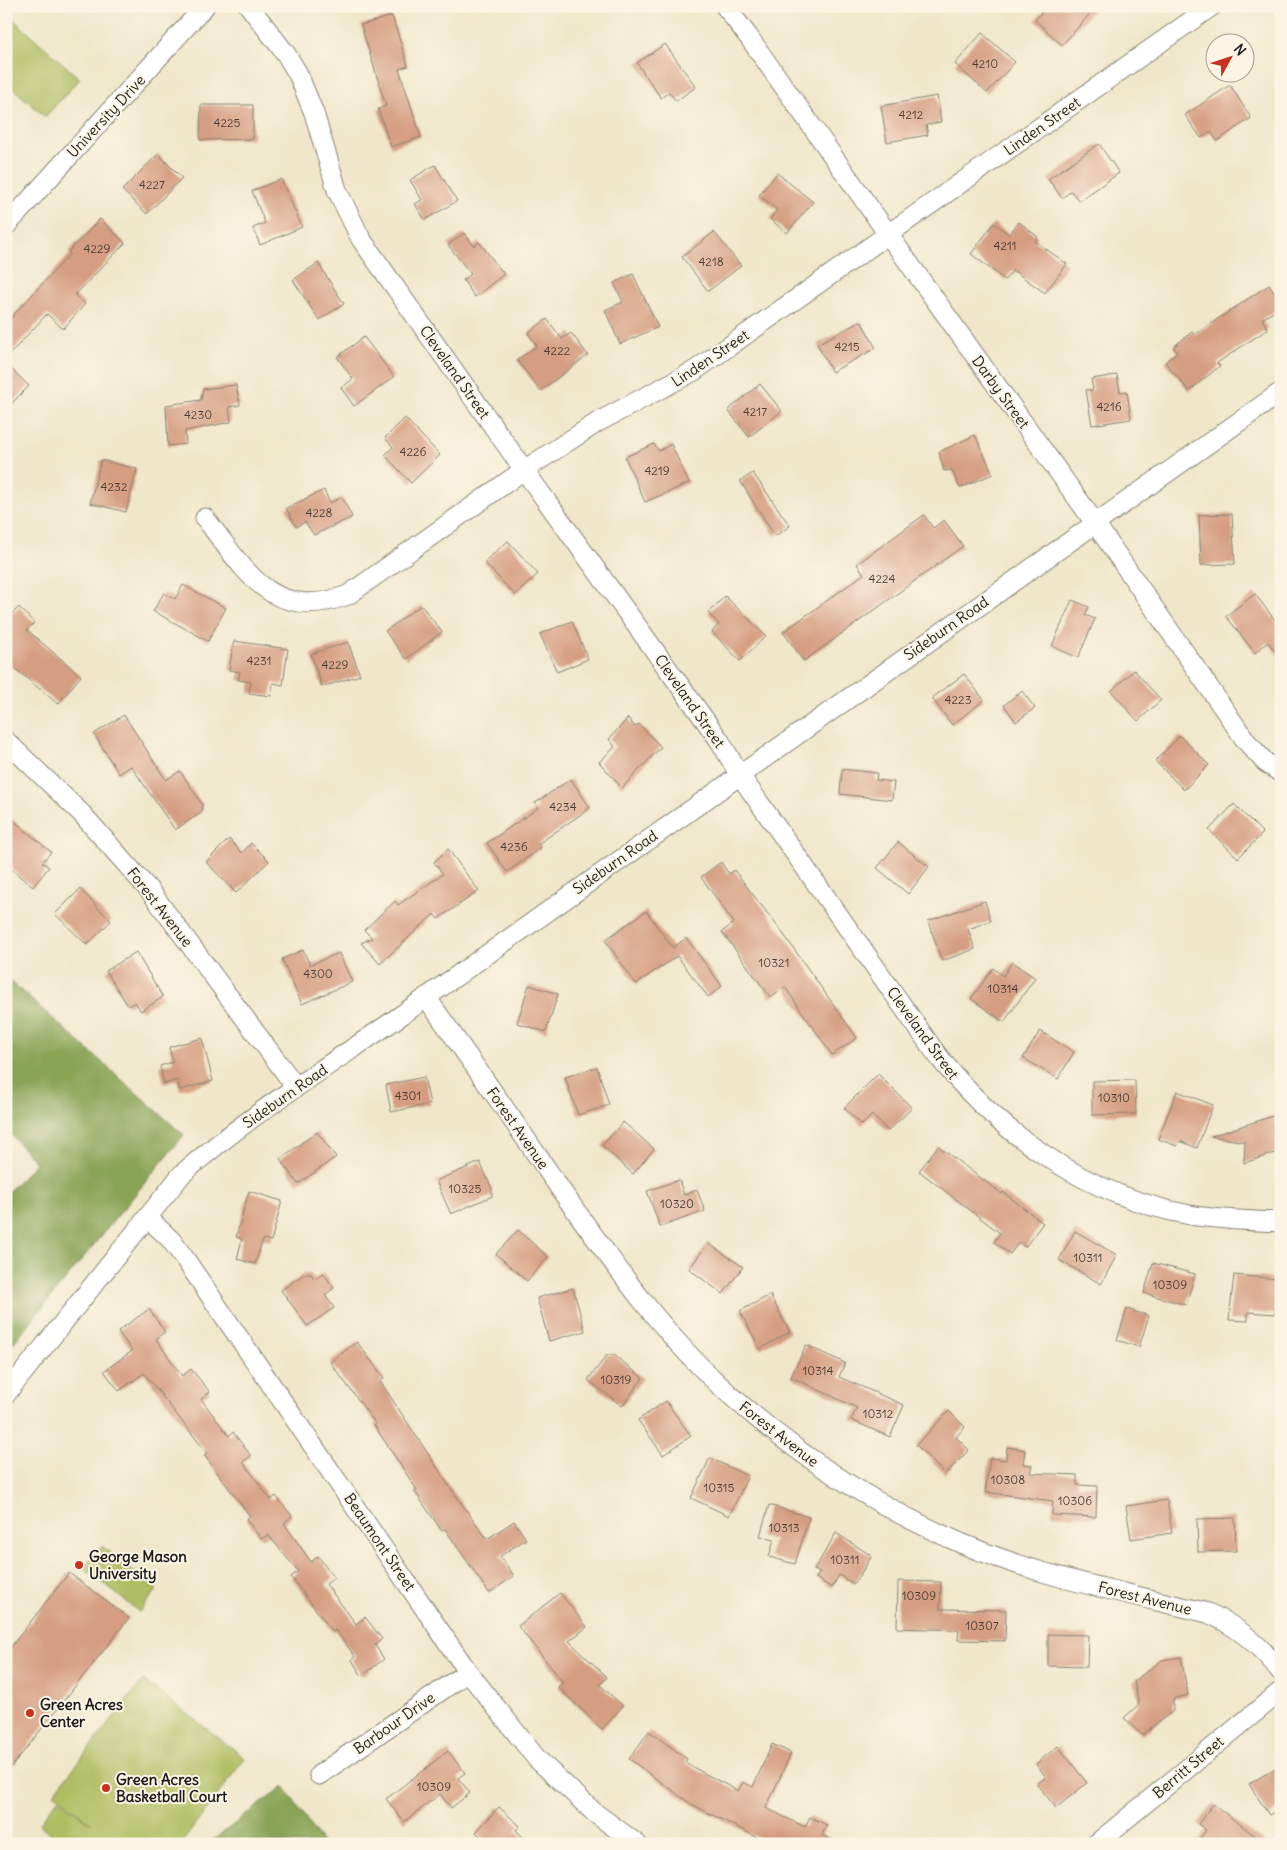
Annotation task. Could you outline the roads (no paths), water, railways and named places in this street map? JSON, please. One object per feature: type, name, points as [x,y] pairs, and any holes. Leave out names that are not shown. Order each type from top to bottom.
[{"type":"street","name":"University Drive","points":[[6,226],[205,6]]},
{"type":"street","name":"Cleveland Street","points":[[249,6],[286,54],[298,74],[314,113],[337,190],[362,239],[524,470],[720,741],[739,774],[934,1052],[955,1078],[987,1110],[1022,1140],[1057,1163],[1095,1184],[1139,1202],[1188,1214],[1239,1221],[1281,1222]]},
{"type":"street","name":"Darby Street","points":[[725,6],[1096,523],[1246,741],[1266,762],[1281,774]]},
{"type":"street","name":"Linden Street","points":[[205,518],[249,574],[268,591],[286,600],[307,604],[328,602],[348,595],[524,470],[598,422],[694,371],[1212,6]]},
{"type":"street","name":"Sideburn Road","points":[[6,1394],[182,1174],[206,1153],[296,1087],[1281,392]]},
{"type":"street","name":"Forest Avenue","points":[[6,741],[82,814],[150,891],[296,1087]]},
{"type":"street","name":"Forest Avenue","points":[[426,997],[633,1289],[689,1354],[727,1392],[767,1427],[816,1464],[859,1492],[964,1545],[1040,1572],[1208,1613],[1227,1621],[1266,1655],[1281,1672]]},
{"type":"street","name":"Beaumont Street","points":[[148,1218],[170,1240],[185,1259],[468,1672],[537,1759],[595,1813],[637,1844]]},
{"type":"street","name":"Barbour Drive","points":[[319,1774],[468,1672]]},
{"type":"street","name":"Berritt Street","points":[[1096,1844],[1281,1691]]},
{"type":"place","name":"George Mason University","points":[[79,1565]]},
{"type":"place","name":"Green Acres Center","points":[[30,1713]]},
{"type":"place","name":"Green Acres Basketball Court","points":[[106,1788]]}]
